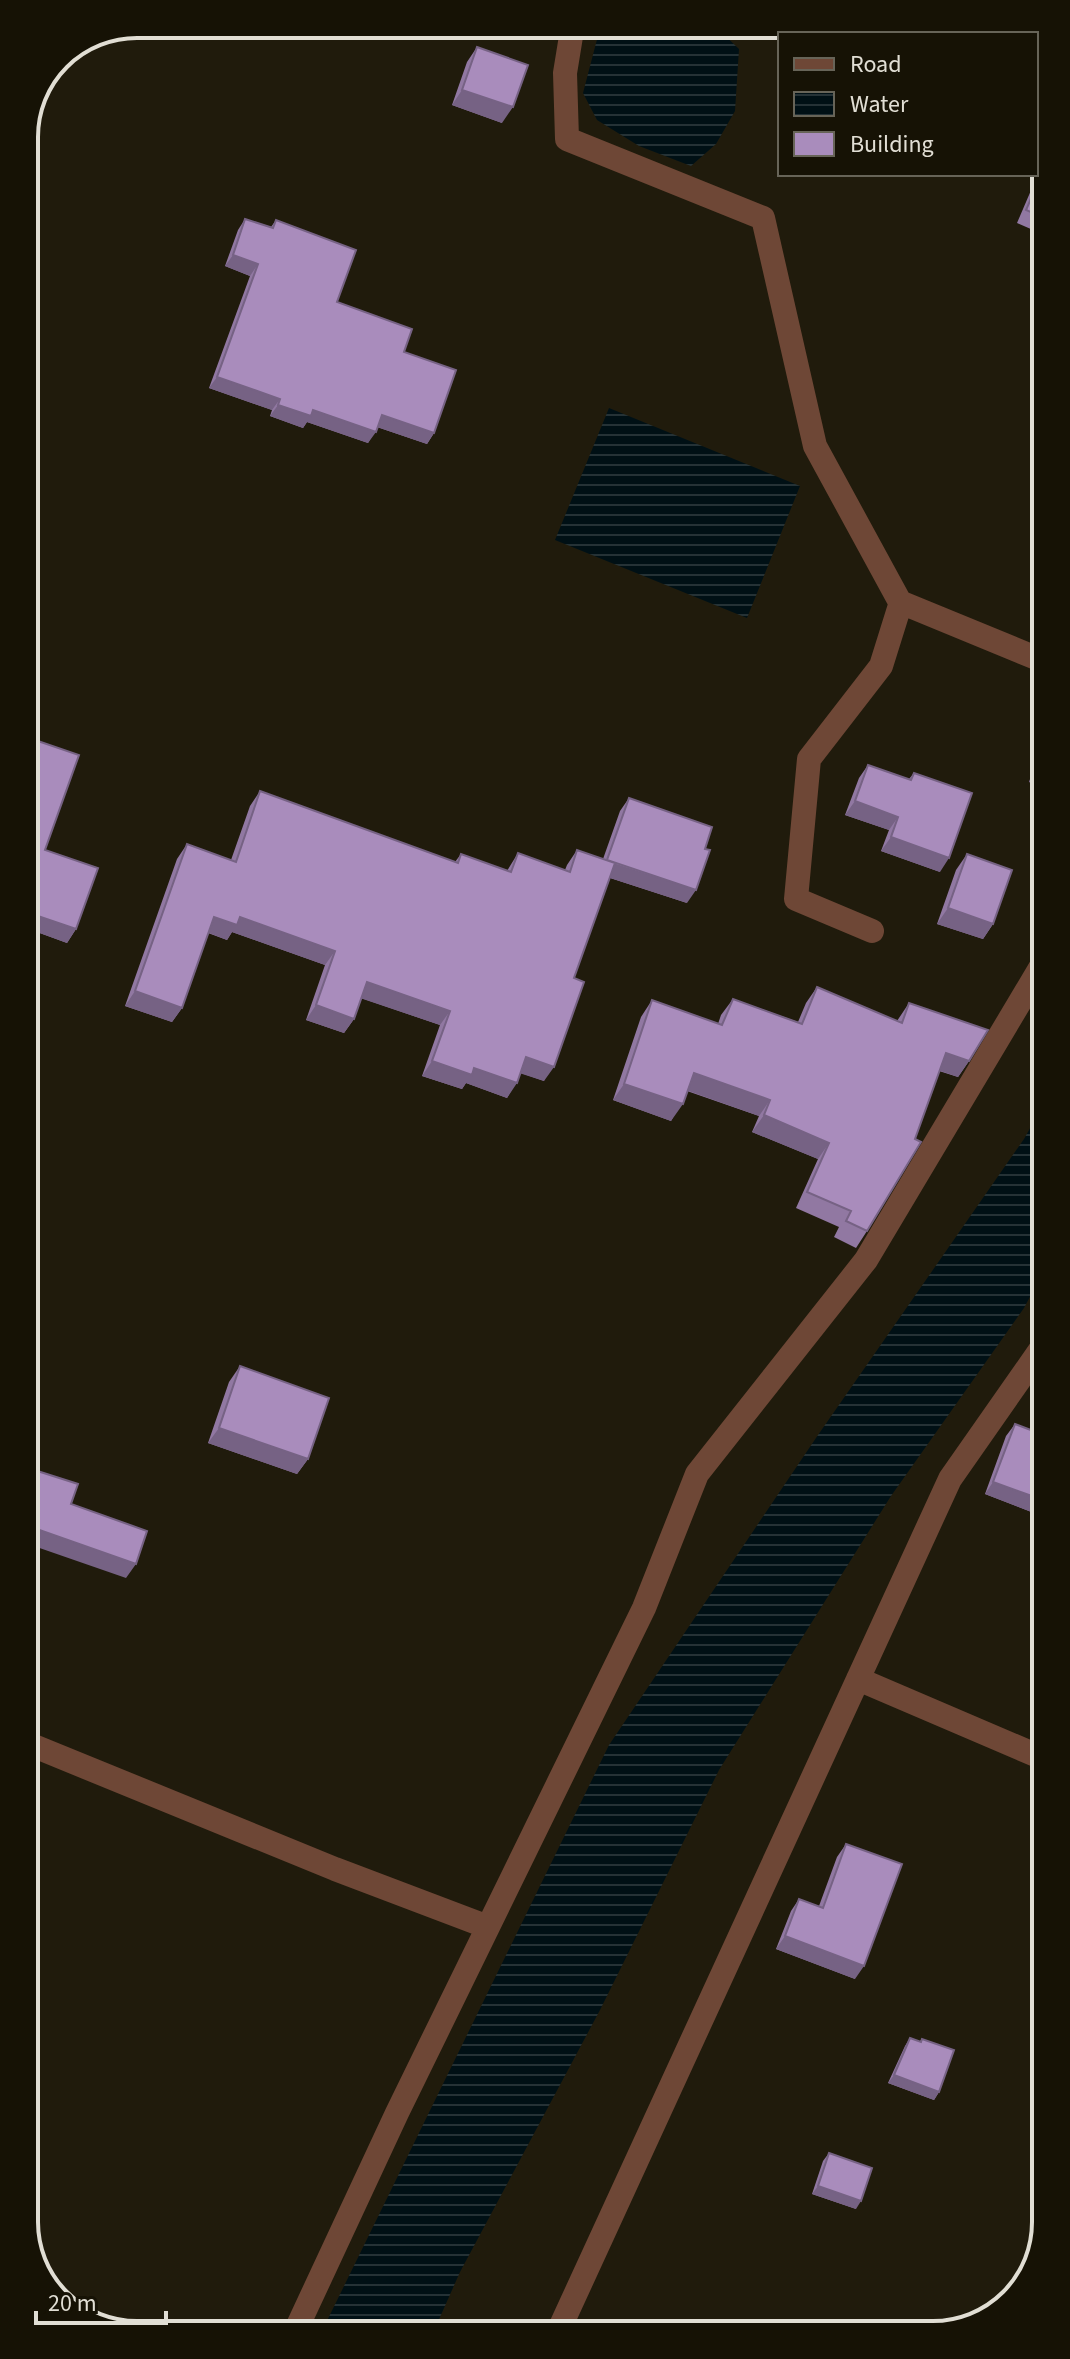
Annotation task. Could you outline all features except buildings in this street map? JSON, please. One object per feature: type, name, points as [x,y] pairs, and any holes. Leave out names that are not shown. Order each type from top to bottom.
[{"type":"street","points":[[571,38],[565,73],[567,139],[763,218],[815,446],[901,602],[1032,656]]},
{"type":"street","points":[[872,931],[796,899],[809,759],[881,666],[901,602]]},
{"type":"street","points":[[300,2321],[644,1608],[697,1474],[866,1260],[1032,982]]},
{"type":"street","points":[[563,2321],[950,1479],[1032,1362]]},
{"type":"street","points":[[858,1679],[1032,1753]]},
{"type":"street","points":[[38,1748],[335,1869],[488,1927]]},
{"type":"water","points":[[597,38],[728,38],[739,49],[735,111],[716,144],[691,166],[639,146],[597,120],[583,93]]},
{"type":"water","points":[[609,408],[800,486],[747,618],[555,540]]},
{"type":"water","points":[[1032,1125],[1032,1293],[891,1496],[719,1770],[600,2010],[460,2272],[438,2321],[327,2321],[609,1745],[818,1435]]}]
